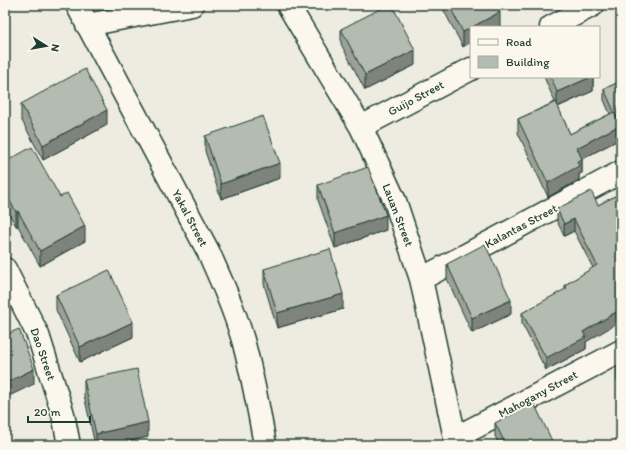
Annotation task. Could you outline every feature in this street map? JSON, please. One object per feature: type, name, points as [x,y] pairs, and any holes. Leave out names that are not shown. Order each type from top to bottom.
[{"type":"street","name":"Yakal Street","points":[[77,5],[208,251],[226,292],[242,340],[255,392],[265,445]]},
{"type":"street","points":[[87,25],[192,5]]},
{"type":"street","name":"Lauan Street","points":[[288,5],[361,127],[395,202],[422,279],[455,442]]},
{"type":"street","points":[[553,26],[593,5]]},
{"type":"street","name":"Guijo Street","points":[[361,127],[470,70]]},
{"type":"street","name":"Kalantas Street","points":[[422,279],[621,172]]},
{"type":"street","name":"Dao Street","points":[[5,269],[38,334],[63,414],[69,445]]},
{"type":"street","name":"Mahogany Street","points":[[455,442],[621,351]]},
{"type":"building","points":[[388,5],[392,5],[415,50],[365,75],[341,29]]},
{"type":"building","points":[[449,5],[497,5],[500,12],[474,26],[470,26],[470,28],[463,32]]},
{"type":"building","points":[[85,69],[107,110],[43,145],[21,104]]},
{"type":"building","points":[[551,78],[589,78],[557,92]]},
{"type":"building","points":[[621,81],[621,127],[604,89]]},
{"type":"building","points":[[556,102],[570,134],[614,112],[620,125],[577,148],[582,159],[577,161],[579,166],[548,183],[518,119]]},
{"type":"building","points":[[263,116],[280,163],[221,184],[205,136]]},
{"type":"building","points":[[32,147],[60,197],[67,193],[85,226],[40,251],[18,211],[16,212],[5,192],[5,162]]},
{"type":"building","points":[[368,167],[386,215],[335,233],[318,185]]},
{"type":"building","points":[[591,191],[598,205],[621,193],[621,309],[583,332],[586,337],[546,358],[522,313],[567,288],[565,285],[597,265],[574,219],[564,224],[557,209]]},
{"type":"building","points":[[485,244],[511,300],[472,318],[447,264]]},
{"type":"building","points":[[330,249],[343,294],[277,313],[264,269]]},
{"type":"building","points":[[109,270],[133,322],[80,347],[56,295]]},
{"type":"building","points":[[19,329],[34,369],[5,383],[5,335]]},
{"type":"building","points":[[621,365],[621,373],[617,367]]},
{"type":"building","points":[[137,369],[148,422],[96,434],[84,380]]},
{"type":"building","points":[[534,403],[554,445],[506,445],[495,423]]}]
